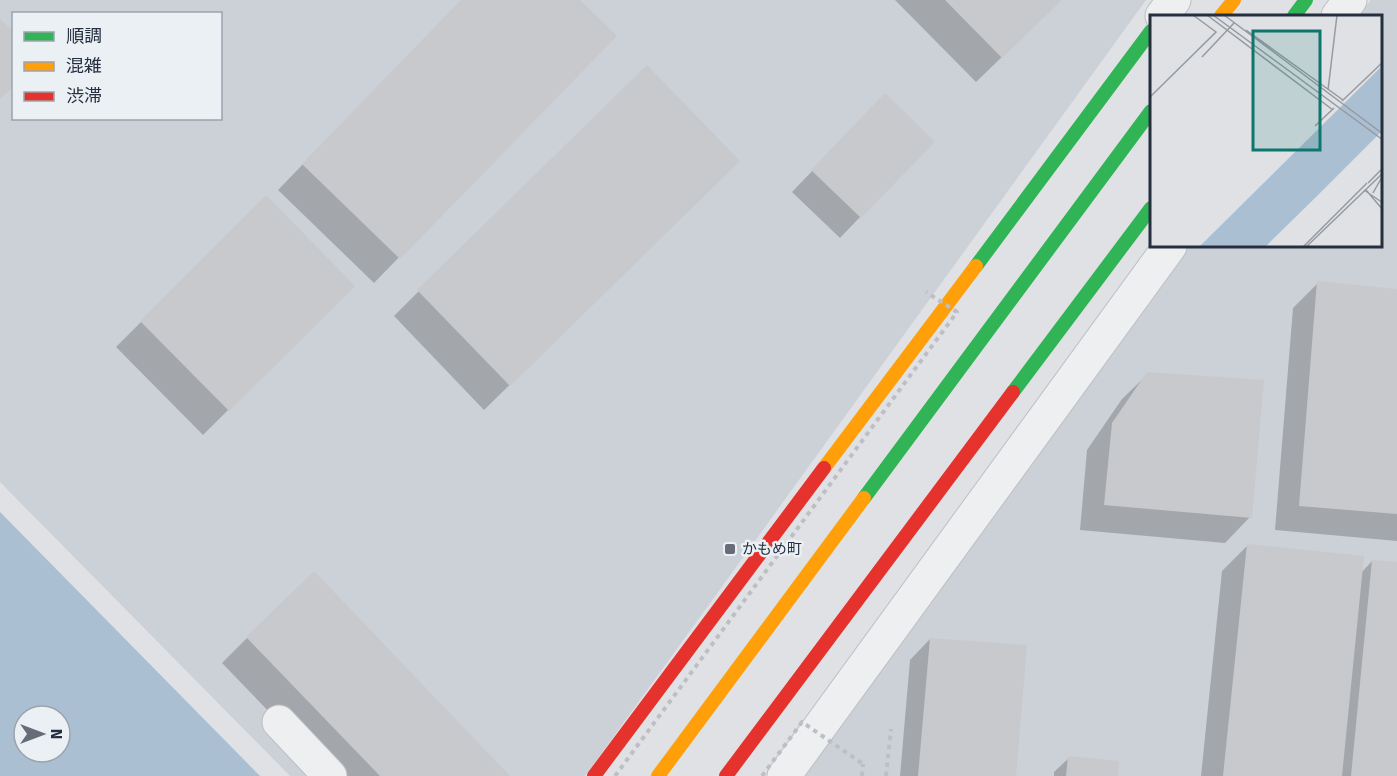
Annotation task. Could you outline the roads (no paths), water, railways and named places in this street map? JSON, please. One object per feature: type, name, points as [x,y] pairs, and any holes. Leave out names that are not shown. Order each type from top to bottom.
[{"type":"street","points":[[1163,15],[1174,0]]},
{"type":"street","points":[[1222,15],[1234,0]]},
{"type":"street","points":[[1295,15],[1306,0]]},
{"type":"street","points":[[1339,15],[1350,0]]},
{"type":"street","points":[[609,771],[1150,32]]},
{"type":"street","points":[[658,776],[1150,112]]},
{"type":"street","points":[[726,776],[1150,209]]},
{"type":"street","points":[[784,776],[1169,248]]},
{"type":"street","points":[[279,722],[330,776]]},
{"type":"water","points":[[0,512],[260,776],[0,776]]},
{"type":"place","name":"かもめ町","points":[[730,549]]}]
